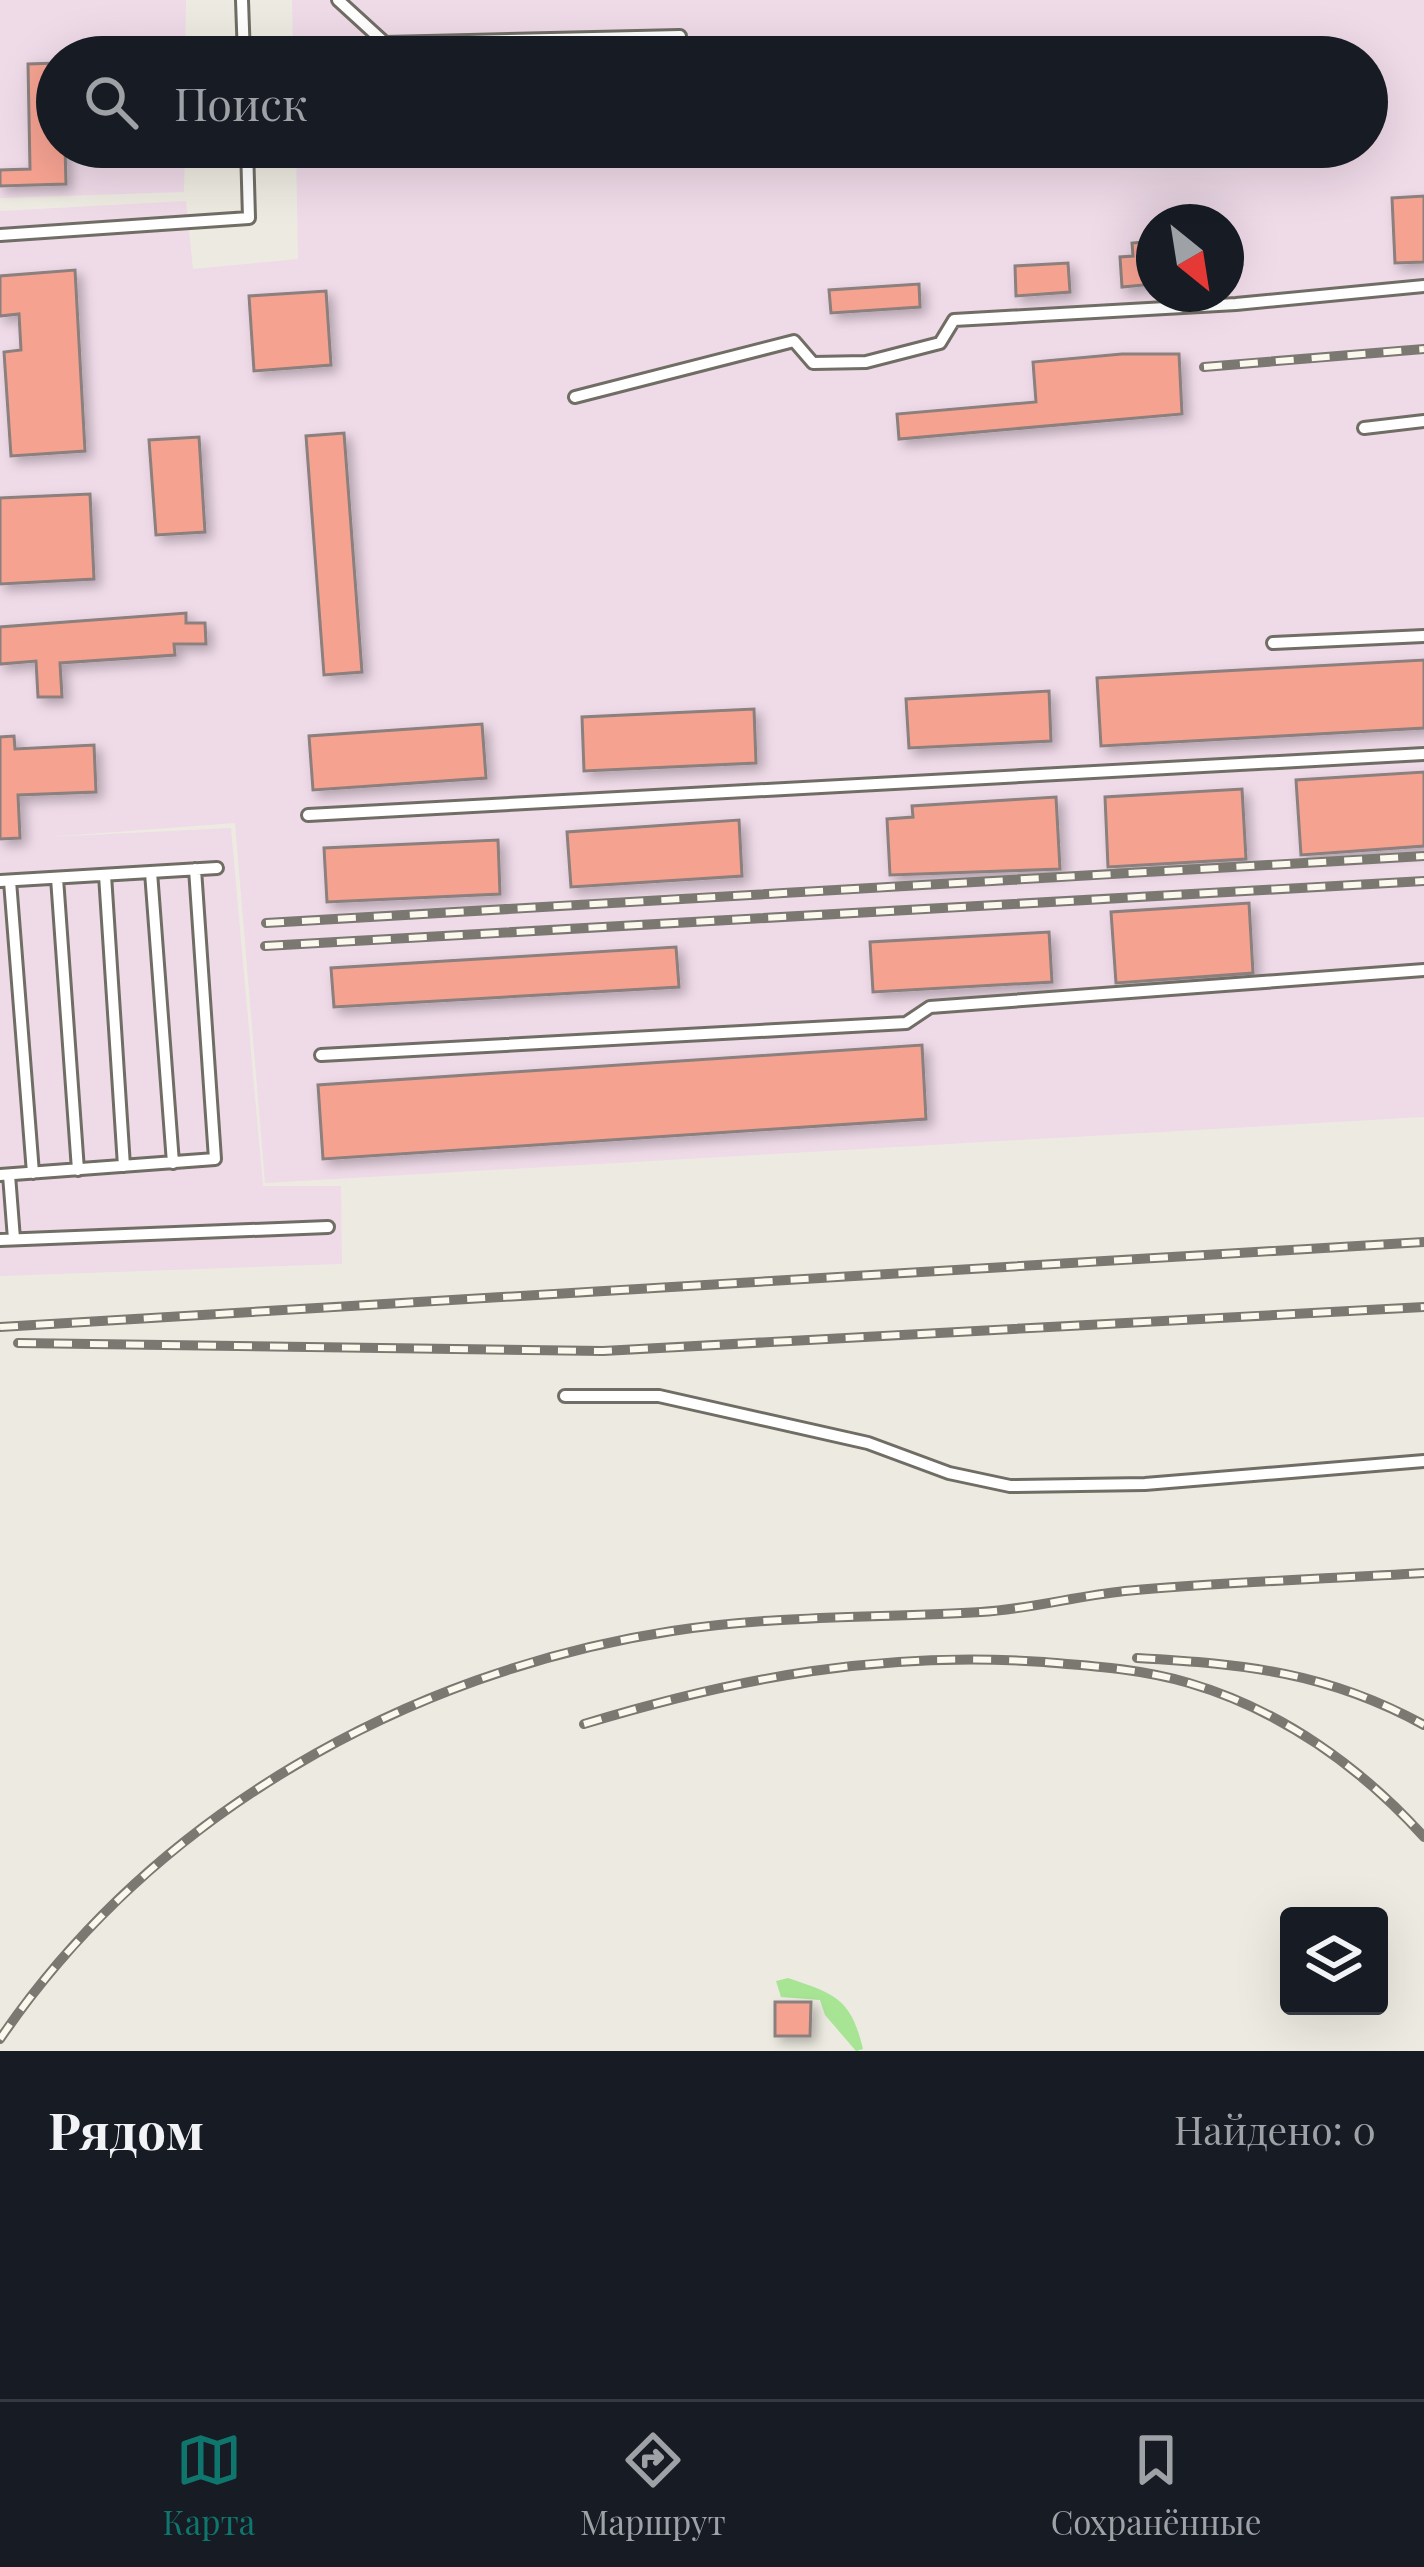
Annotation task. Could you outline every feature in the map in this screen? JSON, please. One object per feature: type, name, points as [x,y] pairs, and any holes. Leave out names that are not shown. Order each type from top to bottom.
[{"type":"lane","points":[[242,0],[243,36]]},
{"type":"lane","points":[[338,0],[376,36]]},
{"type":"lane","points":[[0,235],[249,218],[248,168]]},
{"type":"lane","points":[[574,397],[794,341],[813,363],[866,362],[940,344],[953,320],[1236,304],[1424,286]]},
{"type":"lane","points":[[1364,428],[1424,421]]},
{"type":"lane","points":[[1273,643],[1424,636]]},
{"type":"lane","points":[[308,815],[1424,754]]},
{"type":"lane","points":[[33,1173],[5,881],[217,868]]},
{"type":"lane","points":[[195,869],[215,1160],[4,1175],[7,1239],[328,1227]]},
{"type":"lane","points":[[151,872],[173,1162]]},
{"type":"lane","points":[[105,875],[124,1166]]},
{"type":"lane","points":[[57,878],[78,1170]]},
{"type":"lane","points":[[321,1055],[906,1024],[930,1007],[1424,970]]},
{"type":"lane","points":[[565,1396],[659,1396],[868,1443],[949,1473],[1010,1486],[1145,1484],[1424,1461]]},
{"type":"shaded area","points":[[0,0],[186,0],[185,36],[36,36],[36,168],[185,168],[184,192],[0,198]]},
{"type":"shaded area","points":[[292,0],[1424,0],[1424,1117],[265,1183],[235,823],[48,837],[231,828],[263,1186],[341,1186],[342,1264],[0,1276],[0,211],[186,201],[193,269],[298,259],[296,168],[1388,168],[1388,36],[293,36]]},
{"type":"green space","points":[[788,1978],[839,2000],[853,2019],[863,2049],[856,2051],[825,2015],[820,2000],[781,1997],[776,1981]]},
{"type":"building","points":[[28,64],[36,64],[36,168],[66,168],[66,184],[0,186],[0,170],[30,169]]},
{"type":"building","points":[[1424,196],[1424,262],[1395,263],[1392,198]]},
{"type":"building","points":[[1132,243],[1136,243],[1136,286],[1122,287],[1120,257],[1133,256]]},
{"type":"building","points":[[1068,263],[1070,292],[1016,296],[1015,266]]},
{"type":"building","points":[[75,270],[85,451],[11,456],[4,352],[21,350],[19,314],[0,316],[0,276]]},
{"type":"building","points":[[919,284],[920,307],[831,313],[829,290]]},
{"type":"building","points":[[326,291],[331,365],[254,371],[249,296]]},
{"type":"building","points":[[1179,354],[1182,414],[899,439],[897,414],[1036,402],[1033,362]]},
{"type":"building","points":[[344,433],[362,672],[324,675],[306,436]]},
{"type":"building","points":[[199,437],[205,532],[156,535],[149,440]]},
{"type":"building","points":[[90,494],[94,579],[0,584],[0,498]]},
{"type":"building","points":[[186,613],[186,623],[205,623],[206,644],[174,644],[175,655],[60,663],[62,697],[38,697],[36,661],[0,664],[0,627]]},
{"type":"building","points":[[1424,660],[1424,728],[1101,746],[1097,678]]},
{"type":"building","points":[[1049,691],[1051,741],[909,748],[906,699]]},
{"type":"building","points":[[754,709],[756,763],[584,771],[582,717]]},
{"type":"building","points":[[482,724],[486,778],[313,790],[309,736]]},
{"type":"building","points":[[14,736],[15,749],[94,745],[96,792],[18,795],[20,838],[0,839],[0,737]]},
{"type":"building","points":[[1424,772],[1424,846],[1301,855],[1296,780]]},
{"type":"building","points":[[1242,789],[1246,859],[1108,867],[1105,797]]},
{"type":"building","points":[[1056,797],[1060,869],[890,875],[887,819],[913,817],[912,806]]},
{"type":"building","points":[[739,820],[742,876],[571,887],[567,832]]},
{"type":"building","points":[[498,840],[500,894],[327,902],[324,848]]},
{"type":"building","points":[[1249,903],[1253,973],[1116,983],[1111,912]]},
{"type":"building","points":[[1049,932],[1052,982],[873,992],[870,942]]},
{"type":"building","points":[[676,947],[679,987],[334,1007],[331,968]]},
{"type":"building","points":[[922,1045],[926,1119],[323,1159],[318,1085]]},
{"type":"building","points":[[775,2002],[811,2002],[810,2036],[775,2036]]},
{"type":"railway","points":[[1204,367],[1424,349]]},
{"type":"railway","points":[[266,923],[1424,856]]},
{"type":"railway","points":[[265,946],[1424,881]]},
{"type":"railway","points":[[0,1327],[1424,1242]]},
{"type":"railway","points":[[18,1343],[603,1351],[1424,1307]]},
{"type":"railway","points":[[0,2039],[62,1959],[132,1887],[210,1822],[294,1766],[383,1719],[476,1681],[573,1651],[710,1626],[981,1612],[1125,1591],[1424,1573]]},
{"type":"railway","points":[[1137,1658],[1285,1674],[1353,1693],[1424,1725]]},
{"type":"railway","points":[[584,1724],[755,1681],[868,1664],[984,1660],[1117,1669],[1223,1694],[1287,1725],[1374,1787],[1424,1837]]}]
